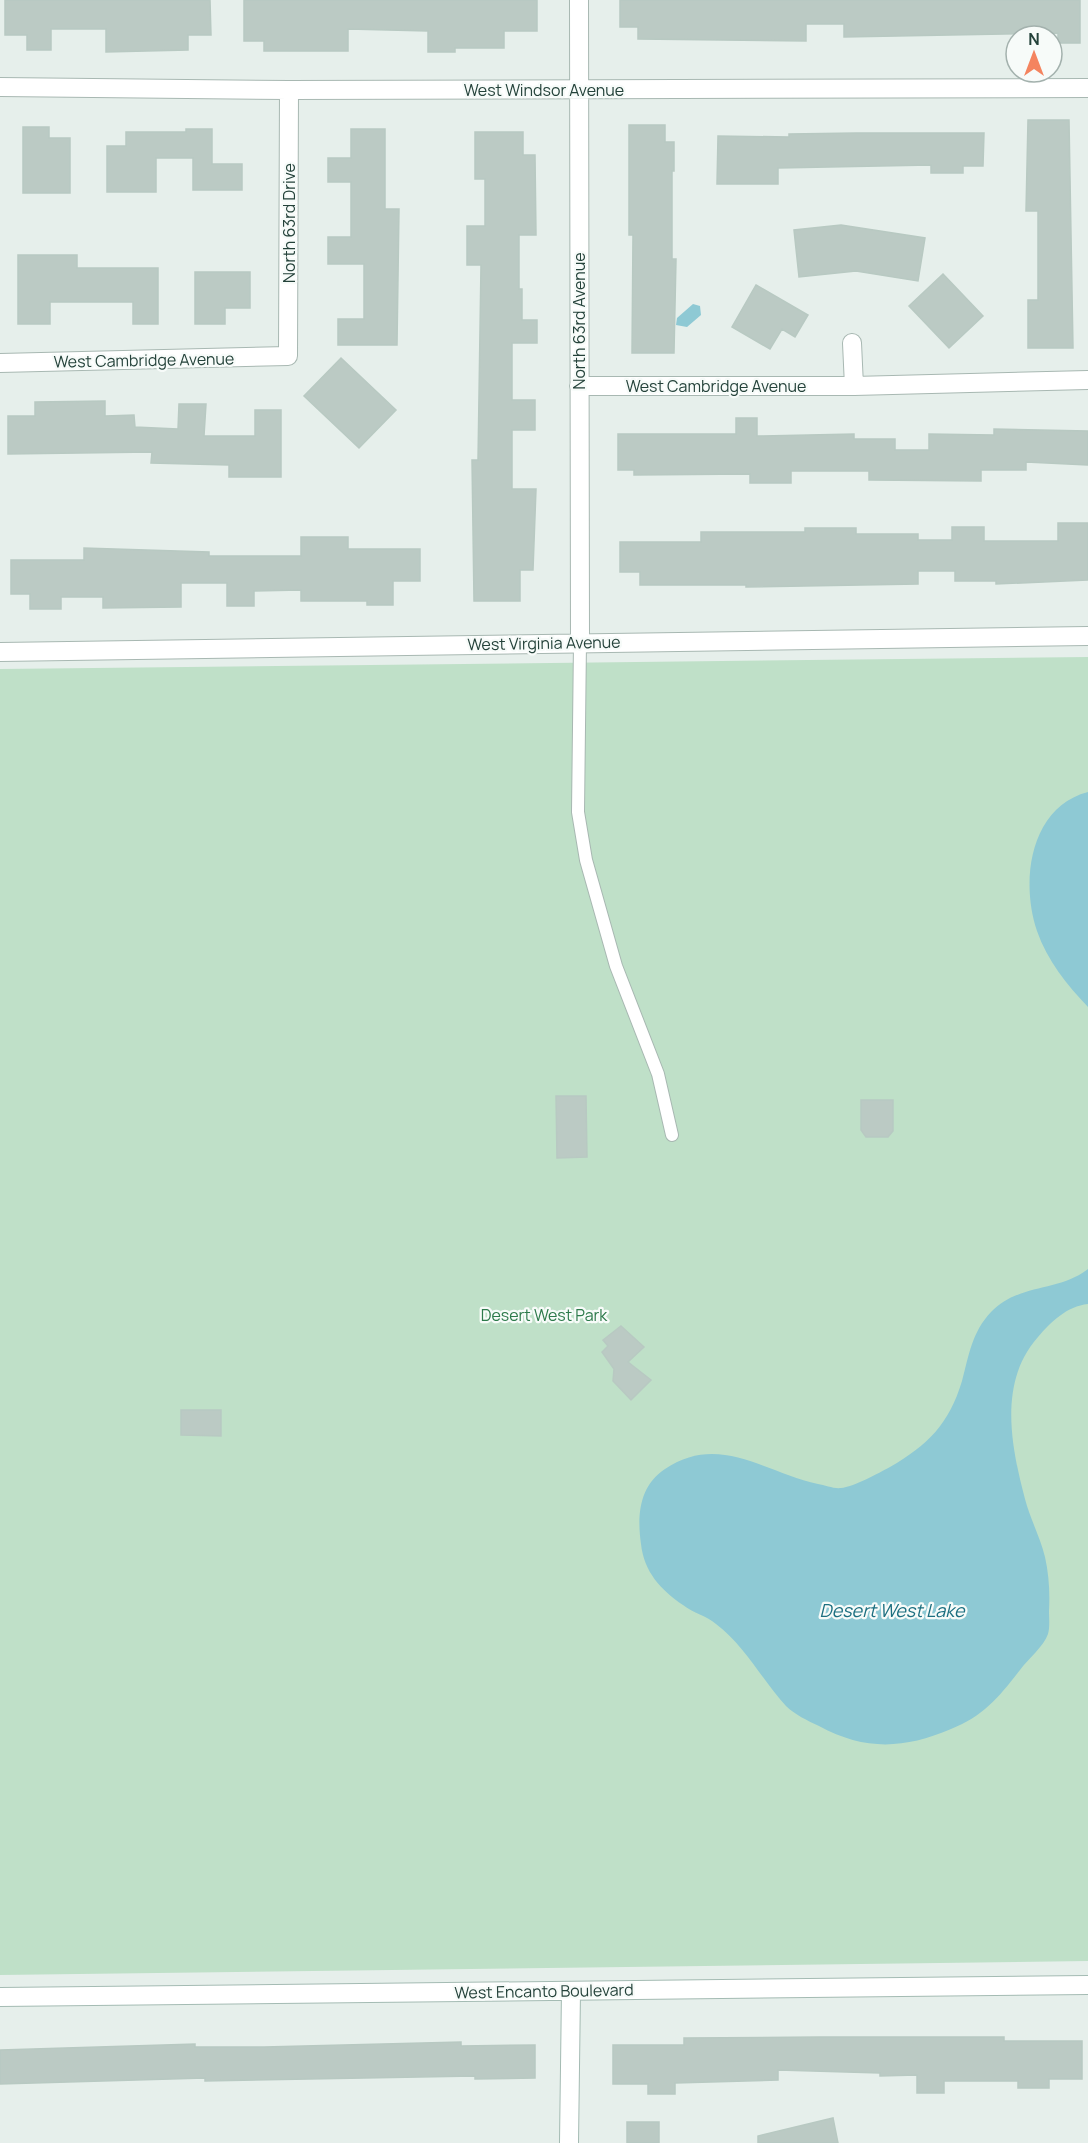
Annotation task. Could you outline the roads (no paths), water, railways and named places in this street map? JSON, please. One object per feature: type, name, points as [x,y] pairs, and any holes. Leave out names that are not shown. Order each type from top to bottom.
[{"type":"street","name":"North 63rd Avenue","points":[[579,0],[580,642]]},
{"type":"street","name":"West Windsor Avenue","points":[[0,87],[289,90],[1088,88]]},
{"type":"street","name":"North 63rd Drive","points":[[288,356],[289,90]]},
{"type":"street","points":[[852,343],[854,386]]},
{"type":"street","name":"West Cambridge Avenue","points":[[0,363],[288,356]]},
{"type":"street","name":"West Cambridge Avenue","points":[[579,386],[854,386],[1088,380]]},
{"type":"street","name":"West Virginia Avenue","points":[[0,652],[1088,636]]},
{"type":"street","name":"West Encanto Boulevard","points":[[0,1997],[1088,1985]]},
{"type":"street","points":[[569,2143],[571,1990]]},
{"type":"lane","points":[[580,642],[578,812],[586,860],[616,966],[658,1074],[672,1135]]},
{"type":"water","points":[[693,304],[700,306],[701,315],[687,327],[676,325],[677,318]]},
{"type":"water","points":[[1088,792],[1088,1007],[1065,981],[1041,942],[1032,911],[1030,869],[1034,848],[1042,829],[1053,813],[1068,800]]},
{"type":"water","name":"Desert West Lake","points":[[1088,1269],[1088,1304],[1066,1311],[1038,1337],[1025,1355],[1017,1374],[1013,1394],[1011,1415],[1016,1458],[1025,1499],[1043,1550],[1047,1570],[1048,1634],[1005,1689],[982,1712],[963,1724],[934,1736],[901,1743],[869,1743],[836,1734],[789,1709],[736,1642],[712,1621],[675,1599],[650,1572],[643,1554],[640,1512],[650,1484],[665,1469],[685,1459],[704,1454],[742,1458],[798,1478],[838,1488],[866,1479],[903,1459],[926,1441],[944,1421],[957,1396],[975,1336],[991,1312],[1014,1296],[1065,1281]]},
{"type":"park label","name":"Desert West Park","points":[[544,1315]]}]
